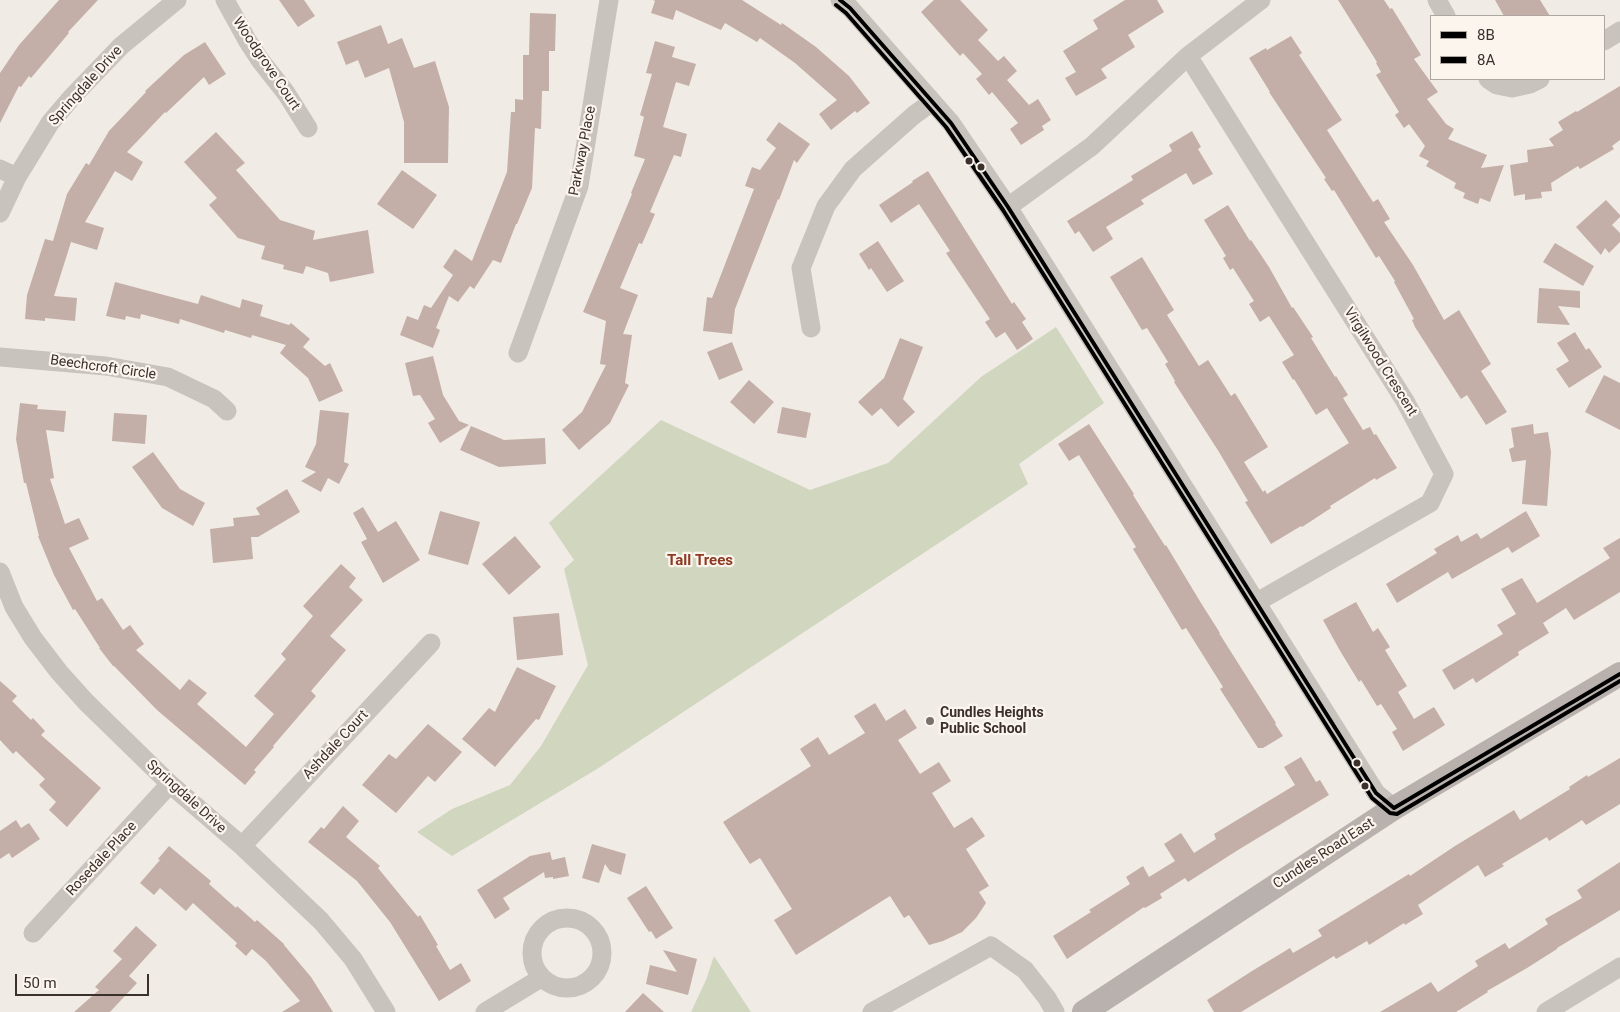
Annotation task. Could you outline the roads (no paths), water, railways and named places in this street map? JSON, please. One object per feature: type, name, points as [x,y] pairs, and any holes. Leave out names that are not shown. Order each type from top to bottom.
[{"type":"main road","name":"Cundles Road East","points":[[1084,1012],[1394,808],[1620,674]]},
{"type":"street","name":"Springdale Drive","points":[[0,213],[17,177],[50,124],[72,97],[121,46],[177,0]]},
{"type":"street","name":"Woodgrove Court","points":[[225,0],[247,40],[286,93],[308,128]]},
{"type":"street","name":"Parkway Place","points":[[518,353],[579,186],[609,0]]},
{"type":"street","points":[[1008,207],[1092,146],[1188,56],[1261,0]]},
{"type":"street","points":[[1437,0],[1445,15]]},
{"type":"street","points":[[852,3],[951,123],[1008,207],[1376,794],[1394,808]]},
{"type":"street","points":[[1605,40],[1620,31]]},
{"type":"street","name":"Virgilwood Crescent","points":[[1188,56],[1405,401],[1444,474],[1430,503],[1257,602]]},
{"type":"street","points":[[1490,80],[1497,85],[1512,88],[1538,80]]},
{"type":"street","points":[[811,328],[801,268],[826,206],[853,169],[914,115],[932,102]]},
{"type":"street","points":[[0,169],[17,177]]},
{"type":"street","name":"Beechcroft Circle","points":[[0,357],[106,366],[168,377],[214,400],[227,411]]},
{"type":"street","name":"Springdale Drive","points":[[0,572],[7,613],[34,638],[59,672],[86,702],[170,784],[242,846],[321,921],[353,960],[386,1012]]},
{"type":"street","name":"Ashdale Court","points":[[242,846],[431,643]]},
{"type":"street","name":"Rosedale Place","points":[[33,933],[170,784]]},
{"type":"street","points":[[872,1012],[991,946],[1025,970],[1047,998],[1055,1012]]},
{"type":"street","points":[[1546,1012],[1620,967]]},
{"type":"street","points":[[485,1012],[541,978]]},
{"type":"place","name":"Cundles Heights Public School","points":[[930,721]]},
{"type":"district","name":"Tall Trees","points":[[700,561]]}]
